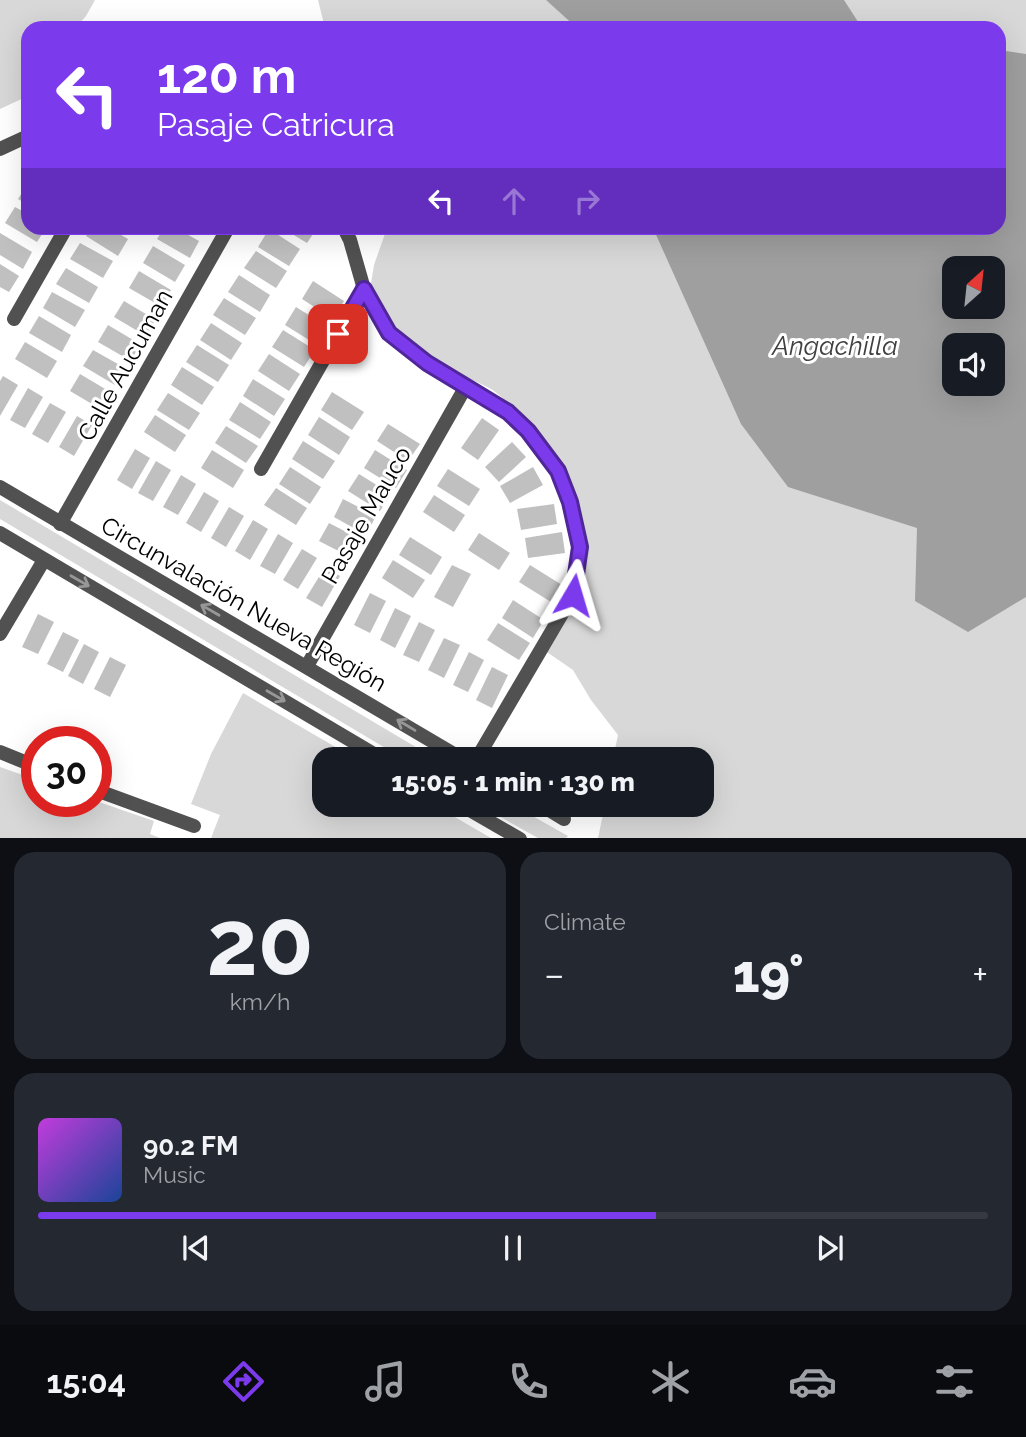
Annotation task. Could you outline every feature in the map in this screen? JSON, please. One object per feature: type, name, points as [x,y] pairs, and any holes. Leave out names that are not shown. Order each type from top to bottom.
[{"type":"street","points":[[0,149],[21,139]]},
{"type":"street","points":[[14,319],[62,235]]},
{"type":"street","name":"Calle Aucuman","points":[[60,524],[224,235]]},
{"type":"street","points":[[348,235],[364,289],[389,333],[427,363],[508,412],[528,431],[558,471],[570,502],[580,547],[573,595],[484,747]]},
{"type":"street","points":[[261,469],[364,289]]},
{"type":"street","name":"Pasaje Mauco","points":[[307,666],[465,388]]},
{"type":"street","name":"Circunvalación Nueva Región","points":[[0,487],[442,747]]},
{"type":"street","points":[[0,533],[362,747]]},
{"type":"street","points":[[0,634],[44,560]]},
{"type":"street","points":[[0,752],[21,761]]},
{"type":"street","points":[[112,796],[194,826]]},
{"type":"street","points":[[482,817],[520,838]]},
{"type":"shaded area","points":[[0,0],[95,0],[81,21],[21,21],[21,99],[0,109]]},
{"type":"shaded area","points":[[318,0],[1026,0],[1026,838],[598,838],[602,817],[714,817],[714,747],[616,747],[618,735],[591,700],[573,670],[541,648],[568,596],[573,569],[571,523],[566,494],[558,471],[532,431],[500,396],[491,389],[425,359],[401,343],[382,319],[369,295],[374,265],[385,235],[1006,235],[1006,21],[323,21]]},
{"type":"shaded area","points":[[0,500],[416,747],[384,747],[0,519]]},
{"type":"shaded area","points":[[243,693],[335,747],[312,747],[312,817],[455,817],[491,838],[211,838],[220,815],[191,804],[211,754]]},
{"type":"shaded area","points":[[0,767],[21,774],[21,817],[112,817],[112,807],[154,821],[150,834],[160,838],[0,838]]},
{"type":"shaded area","points":[[500,817],[534,817],[568,836],[538,838]]},
{"type":"water","points":[[546,0],[844,0],[858,21],[569,21]]},
{"type":"water","name":"Angachilla","points":[[1006,51],[1026,54],[1026,597],[968,632],[915,601],[917,528],[788,487],[741,424],[656,235],[1006,235]]},
{"type":"building","points":[[15,207],[21,210],[21,232],[5,223]]},
{"type":"building","points":[[0,233],[32,252],[23,269],[0,255]]},
{"type":"building","points":[[25,235],[42,235],[37,242]]},
{"type":"building","points":[[121,235],[128,239],[118,256],[86,236]]},
{"type":"building","points":[[160,235],[188,235],[199,241],[190,258],[157,239]]},
{"type":"building","points":[[265,235],[278,235],[300,249],[289,266],[258,247]]},
{"type":"building","points":[[294,235],[312,235],[307,243]]},
{"type":"building","points":[[80,243],[113,261],[103,278],[70,259]]},
{"type":"building","points":[[153,246],[185,265],[175,282],[143,263]]},
{"type":"building","points":[[256,251],[287,271],[276,288],[244,268]]},
{"type":"building","points":[[0,264],[19,276],[9,292],[0,287]]},
{"type":"building","points":[[66,268],[98,287],[89,303],[56,284]]},
{"type":"building","points":[[139,271],[171,290],[162,307],[129,288]]},
{"type":"building","points":[[239,275],[270,295],[260,312],[228,292]]},
{"type":"building","points":[[313,281],[344,301],[333,319],[302,299]]},
{"type":"building","points":[[52,292],[85,310],[75,327],[43,308]]},
{"type":"building","points":[[224,298],[256,318],[245,335],[213,315]]},
{"type":"building","points":[[124,301],[156,320],[146,336],[114,317]]},
{"type":"building","points":[[296,307],[328,327],[317,345],[285,325]]},
{"type":"building","points":[[39,316],[71,335],[62,352],[29,333]]},
{"type":"building","points":[[211,323],[242,343],[231,360],[200,340]]},
{"type":"building","points":[[108,325],[140,344],[131,361],[98,342]]},
{"type":"building","points":[[283,330],[315,350],[304,367],[272,347]]},
{"type":"building","points":[[25,342],[57,361],[47,378],[15,359]]},
{"type":"building","points":[[197,345],[229,365],[218,382],[186,362]]},
{"type":"building","points":[[93,350],[125,368],[115,385],[83,366]]},
{"type":"building","points":[[269,354],[300,374],[289,391],[258,371]]},
{"type":"building","points":[[182,367],[214,387],[202,405],[171,385]]},
{"type":"building","points":[[80,374],[112,393],[102,410],[70,391]]},
{"type":"building","points":[[3,376],[18,385],[0,416],[0,381]]},
{"type":"building","points":[[253,379],[285,399],[274,416],[243,396]]},
{"type":"building","points":[[28,388],[43,397],[25,428],[10,420]]},
{"type":"building","points":[[332,392],[364,412],[352,430],[321,410]]},
{"type":"building","points":[[168,393],[200,413],[189,430],[157,410]]},
{"type":"building","points":[[240,402],[271,422],[260,439],[229,420]]},
{"type":"building","points":[[50,403],[66,412],[48,443],[32,434]]},
{"type":"building","points":[[155,415],[186,435],[175,452],[144,432]]},
{"type":"building","points":[[77,416],[92,425],[74,456],[59,447]]},
{"type":"building","points":[[319,417],[350,437],[339,455],[308,435]]},
{"type":"building","points":[[482,418],[499,430],[478,460],[461,448]]},
{"type":"building","points":[[388,424],[420,444],[408,461],[377,441]]},
{"type":"building","points":[[226,426],[258,446],[246,463],[215,443]]},
{"type":"building","points":[[303,441],[335,461],[323,479],[292,459]]},
{"type":"building","points":[[512,442],[526,457],[499,482],[485,467]]},
{"type":"building","points":[[135,449],[150,458],[132,489],[117,480]]},
{"type":"building","points":[[212,450],[244,470],[233,488],[201,468]]},
{"type":"building","points":[[375,450],[407,470],[396,488],[364,468]]},
{"type":"building","points":[[156,461],[171,470],[153,501],[138,493]]},
{"type":"building","points":[[290,467],[321,487],[310,504],[279,484]]},
{"type":"building","points":[[533,467],[543,485],[510,503],[500,486]]},
{"type":"building","points":[[448,469],[480,489],[469,506],[437,486]]},
{"type":"building","points":[[359,474],[391,494],[380,511],[348,491]]},
{"type":"building","points":[[181,475],[196,484],[178,515],[163,507]]},
{"type":"building","points":[[276,488],[307,508],[296,525],[264,505]]},
{"type":"building","points":[[204,492],[219,501],[201,532],[186,523]]},
{"type":"building","points":[[434,495],[465,515],[454,532],[423,512]]},
{"type":"building","points":[[343,499],[376,516],[366,535],[334,517]]},
{"type":"building","points":[[554,504],[557,524],[521,530],[517,509]]},
{"type":"building","points":[[229,507],[244,516],[226,547],[211,538]]},
{"type":"building","points":[[253,520],[268,529],[250,560],[235,551]]},
{"type":"building","points":[[329,523],[362,540],[352,558],[319,541]]},
{"type":"building","points":[[562,532],[565,553],[528,558],[525,538]]},
{"type":"building","points":[[479,533],[510,553],[499,570],[468,550]]},
{"type":"building","points":[[278,534],[293,543],[275,574],[260,566]]},
{"type":"building","points":[[410,537],[442,557],[431,575],[399,555]]},
{"type":"building","points":[[302,549],[317,558],[298,589],[283,580]]},
{"type":"building","points":[[393,560],[425,580],[413,598],[382,578]]},
{"type":"building","points":[[452,565],[471,574],[453,607],[434,597]]},
{"type":"building","points":[[530,565],[562,585],[551,602],[519,582]]},
{"type":"building","points":[[325,567],[340,576],[322,607],[306,598]]},
{"type":"building","points":[[370,593],[386,601],[370,633],[354,625]]},
{"type":"building","points":[[513,600],[544,620],[533,638],[502,618]]},
{"type":"building","points":[[395,608],[411,616],[395,648],[380,640]]},
{"type":"building","points":[[38,614],[54,622],[38,654],[22,647]]},
{"type":"building","points":[[419,622],[435,630],[419,662],[403,655]]},
{"type":"building","points":[[498,623],[530,643],[519,660],[487,640]]},
{"type":"building","points":[[63,632],[79,640],[63,672],[47,664]]},
{"type":"building","points":[[444,638],[460,645],[444,678],[428,670]]},
{"type":"building","points":[[84,644],[99,652],[83,684],[68,676]]},
{"type":"building","points":[[469,652],[484,660],[468,692],[453,685]]},
{"type":"building","points":[[110,657],[126,665],[110,697],[94,689]]},
{"type":"building","points":[[492,667],[508,675],[492,708],[476,700]]},
{"type":"route","points":[[338,334],[364,289],[389,333],[427,363],[508,412],[528,431],[558,471],[570,502],[580,547],[573,595]]}]
